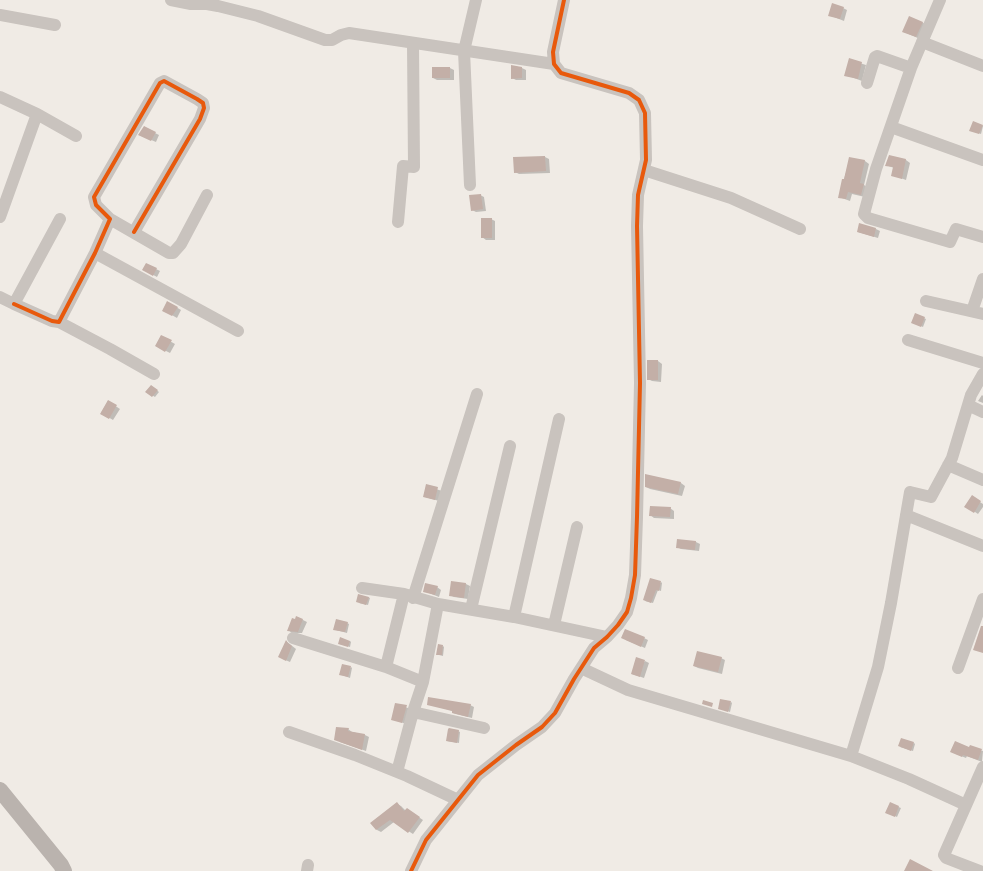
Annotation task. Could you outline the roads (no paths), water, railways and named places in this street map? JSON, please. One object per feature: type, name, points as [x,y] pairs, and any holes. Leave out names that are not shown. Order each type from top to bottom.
[{"type":"street","points":[[171,0],[191,4],[218,6],[258,16],[325,40],[332,40],[349,33],[554,64]]},
{"type":"street","points":[[470,185],[464,51],[476,0]]},
{"type":"street","points":[[411,871],[426,840],[478,775],[542,726],[555,713],[594,648],[618,625],[627,612],[631,598],[635,575],[640,383],[636,226],[638,195],[646,160],[646,113],[639,100],[629,93],[561,73],[554,64],[552,52],[564,0]]},
{"type":"street","points":[[940,0],[911,68],[876,169],[864,214],[868,218],[950,242],[956,229],[983,237]]},
{"type":"street","points":[[0,14],[55,25]]},
{"type":"street","points":[[922,42],[983,66]]},
{"type":"street","points":[[398,222],[403,166],[414,167],[413,43]]},
{"type":"street","points":[[867,83],[875,57],[877,56],[911,68]]},
{"type":"street","points":[[134,232],[200,119],[204,108],[203,103],[164,81],[160,83],[94,197],[96,205],[110,219],[169,253],[173,253],[181,244],[206,195]]},
{"type":"street","points":[[0,97],[37,114],[76,136]]},
{"type":"street","points":[[0,217],[37,114]]},
{"type":"street","points":[[891,127],[983,160]]},
{"type":"street","points":[[644,170],[731,198],[800,229]]},
{"type":"street","points":[[14,304],[60,219]]},
{"type":"street","points":[[59,322],[95,252],[110,219]]},
{"type":"street","points":[[95,252],[238,331]]},
{"type":"street","points":[[926,300],[977,313],[983,279]]},
{"type":"street","points":[[0,297],[52,321],[59,322],[154,374]]},
{"type":"street","points":[[908,340],[983,363]]},
{"type":"street","points":[[851,756],[878,667],[891,603],[910,492],[931,497],[952,458],[971,395],[983,374]]},
{"type":"street","points":[[386,667],[477,394]]},
{"type":"street","points":[[968,405],[983,412]]},
{"type":"street","points":[[514,616],[559,419]]},
{"type":"street","points":[[471,609],[510,446]]},
{"type":"street","points":[[948,465],[983,480]]},
{"type":"street","points":[[906,515],[983,546]]},
{"type":"street","points":[[554,625],[577,527]]},
{"type":"street","points":[[362,588],[409,596],[438,604],[514,616],[607,637]]},
{"type":"street","points":[[958,668],[983,599]]},
{"type":"street","points":[[397,772],[413,712],[423,682],[438,604]]},
{"type":"street","points":[[293,638],[386,667],[423,682]]},
{"type":"street","points":[[582,668],[628,690],[851,756],[966,805]]},
{"type":"street","points":[[413,712],[484,728]]},
{"type":"street","points":[[289,732],[355,755],[397,772],[458,800]]},
{"type":"street","points":[[980,871],[946,858],[944,855],[983,767]]},
{"type":"street","points":[[0,790],[61,865],[64,871]]}]
